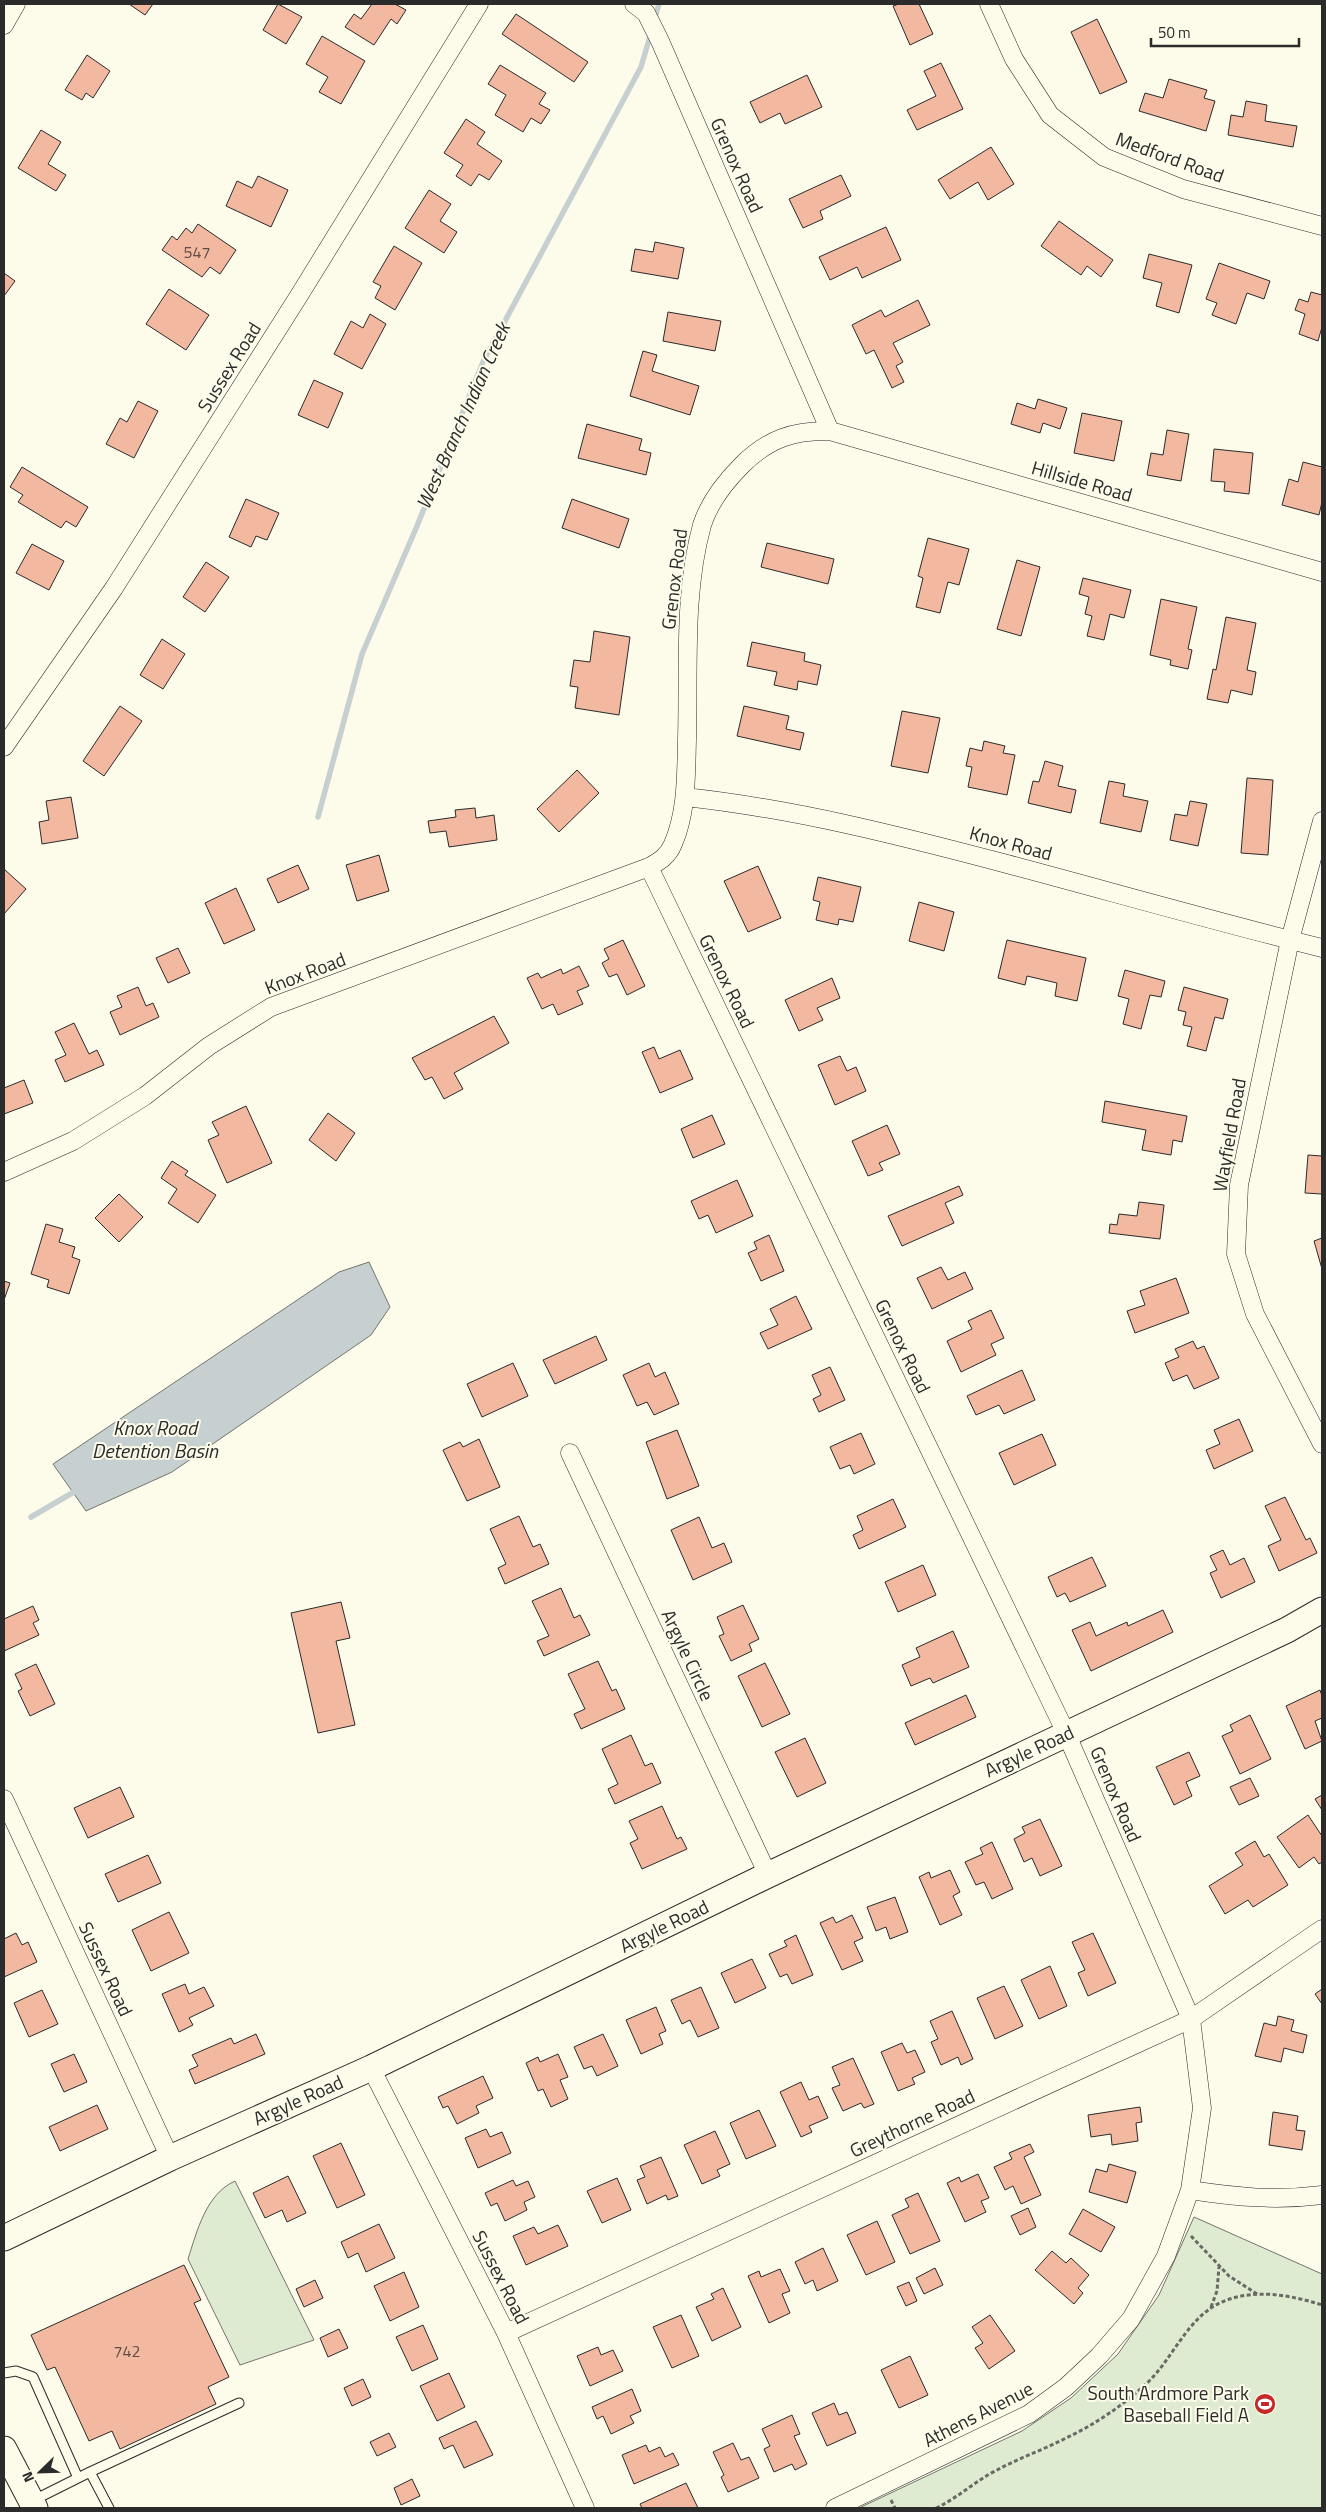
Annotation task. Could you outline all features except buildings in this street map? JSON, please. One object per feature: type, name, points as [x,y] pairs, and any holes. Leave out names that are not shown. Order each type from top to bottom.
[{"type":"street","points":[[4,25],[16,4]]},
{"type":"street","name":"Sussex Road","points":[[4,747],[114,588],[295,302],[479,4]]},
{"type":"street","name":"Medford Road","points":[[989,4],[1014,59],[1050,115],[1104,157],[1183,189],[1322,226]]},
{"type":"street","name":"Grenox Road","points":[[640,8],[660,41],[830,431],[807,430],[782,437],[753,454],[721,489],[703,524],[691,592],[687,643],[685,798],[673,844],[665,858],[649,868],[1066,1733],[1191,2019]]},
{"type":"street","name":"Hillside Road","points":[[830,431],[1322,572]]},
{"type":"street","name":"Knox Road","points":[[685,798],[751,804],[818,817],[957,851],[1322,948]]},
{"type":"street","name":"Wayfield Road","points":[[1322,821],[1290,940],[1239,1185],[1236,1254],[1255,1314],[1322,1444]]},
{"type":"street","name":"Knox Road","points":[[4,1172],[73,1141],[145,1096],[209,1046],[271,1007],[649,868]]},
{"type":"street","name":"Argyle Circle","points":[[570,1452],[768,1875]]},
{"type":"street","name":"Argyle Road","points":[[4,2238],[170,2158],[371,2068],[768,1875],[1287,1630],[1322,1610]]},
{"type":"street","name":"Sussex Road","points":[[4,1799],[170,2158]]},
{"type":"street","name":"Greythorne Road","points":[[506,2333],[1191,2019],[1322,1929]]},
{"type":"street","name":"Athens Avenue","points":[[835,2508],[1030,2414],[1066,2388],[1099,2356],[1131,2319],[1156,2276],[1177,2228],[1190,2190],[1202,2108],[1191,2019]]},
{"type":"street","name":"Sussex Road","points":[[371,2068],[506,2333],[585,2508]]},
{"type":"street","points":[[1190,2190],[1257,2199],[1286,2199],[1322,2195]]},
{"type":"street","points":[[4,2449],[33,2505]]},
{"type":"lane","points":[[4,2373],[16,2370],[33,2377],[78,2478]]},
{"type":"lane","points":[[33,2505],[90,2472],[238,2403]]},
{"type":"lane","points":[[90,2472],[109,2508]]},
{"type":"path","points":[[1177,2228],[1199,2242],[1219,2266],[1241,2285],[1258,2294]]},
{"type":"path","points":[[1211,2308],[1217,2291],[1219,2266]]},
{"type":"path","points":[[936,2508],[950,2502],[997,2470],[1086,2428],[1126,2400],[1159,2370],[1187,2333],[1211,2308],[1223,2302],[1258,2294],[1288,2297],[1322,2305]]},
{"type":"path","points":[[947,2508],[950,2502]]},
{"type":"green space","points":[[235,2181],[314,2340],[240,2365],[188,2259],[199,2225],[210,2204],[225,2187]]},
{"type":"green space","points":[[1194,2217],[1322,2274],[1322,2508],[859,2508],[1022,2431],[1071,2398],[1118,2354],[1159,2295]]},
{"type":"water","name":"Knox Road Detention Basin","points":[[369,1262],[390,1307],[371,1335],[172,1472],[86,1511],[53,1464],[339,1272]]},
{"type":"waterway","name":"West Branch Indian Creek","points":[[654,21],[659,4]]},
{"type":"waterway","name":"West Branch Indian Creek","points":[[318,817],[362,654],[417,526],[483,362],[641,67],[651,33]]},
{"type":"waterway","name":"West Branch Indian Creek","points":[[31,1517],[79,1489]]},
{"type":"place","name":"South Ardmore Park Baseball Field A","points":[[1265,2404]]}]
